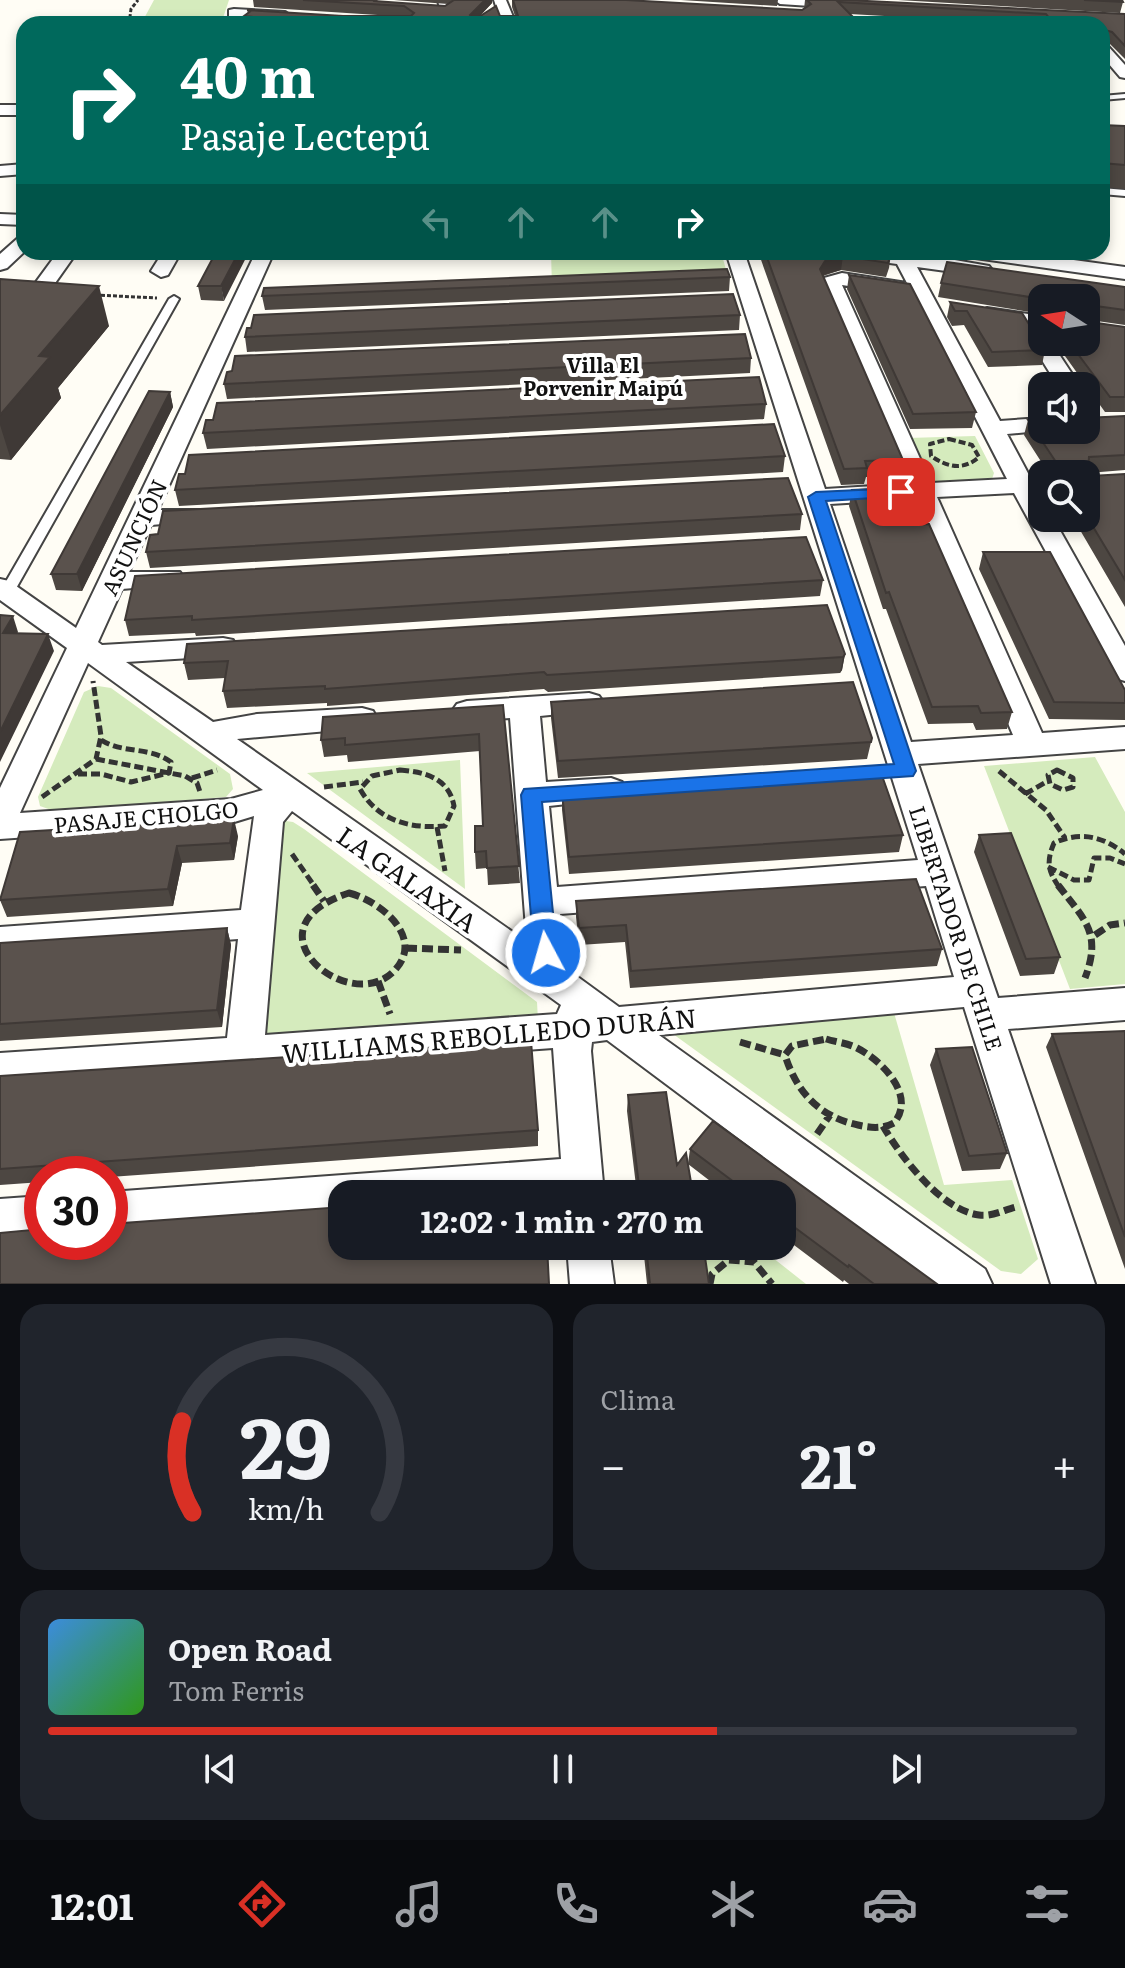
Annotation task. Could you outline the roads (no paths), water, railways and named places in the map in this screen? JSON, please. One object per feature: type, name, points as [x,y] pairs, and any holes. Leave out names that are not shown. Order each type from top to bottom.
[{"type":"street","points":[[432,9],[445,5]]},
{"type":"street","points":[[776,6],[851,7]]},
{"type":"street","points":[[776,6],[789,14],[851,7]]},
{"type":"street","points":[[234,12],[284,16]]},
{"type":"street","points":[[1110,57],[1124,72]]},
{"type":"street","points":[[0,264],[16,249]]},
{"type":"street","points":[[46,282],[62,260]]},
{"type":"street","points":[[161,271],[167,260]]},
{"type":"street","name":"ASUNCIÓN","points":[[8,825],[91,660],[112,581],[213,363],[241,321],[262,260]]},
{"type":"street","name":"LIBERTADOR DE CHILE","points":[[738,260],[751,299],[755,338],[778,382],[814,490],[815,542],[862,685],[903,762],[1073,1284]]},
{"type":"street","points":[[903,260],[992,428],[1028,479]]},
{"type":"street","points":[[927,260],[1125,291]]},
{"type":"street","points":[[1032,260],[1125,273]]},
{"type":"street","points":[[1094,260],[1103,270]]},
{"type":"street","points":[[1028,320],[962,310],[842,279],[831,282],[1032,744]]},
{"type":"street","points":[[723,300],[751,299]]},
{"type":"street","points":[[213,363],[241,362]]},
{"type":"street","points":[[749,383],[778,382]]},
{"type":"street","points":[[192,410],[224,408]]},
{"type":"street","points":[[992,428],[1028,426]]},
{"type":"street","points":[[762,431],[794,429]]},
{"type":"street","points":[[168,461],[197,460]]},
{"type":"street","points":[[779,484],[814,490],[922,491],[1028,485]]},
{"type":"street","points":[[142,518],[221,514]]},
{"type":"street","points":[[1056,532],[1125,671]]},
{"type":"street","points":[[112,581],[193,577]]},
{"type":"street","name":"LA GALAXIA","points":[[3,590],[91,660],[208,734],[569,1002]]},
{"type":"street","points":[[91,660],[254,645]]},
{"type":"street","points":[[446,712],[616,701]]},
{"type":"street","points":[[524,707],[546,953],[569,1002],[583,1180]]},
{"type":"street","points":[[208,734],[257,725],[384,716]]},
{"type":"street","points":[[872,773],[903,762],[1032,744],[1125,738]]},
{"type":"street","points":[[531,795],[640,788]]},
{"type":"street","points":[[244,1053],[267,822],[275,808],[290,794]]},
{"type":"street","name":"PASAJE CHOLGO","points":[[8,825],[246,808],[290,794]]},
{"type":"street","points":[[540,902],[939,872]]},
{"type":"street","points":[[0,942],[257,923]]},
{"type":"street","name":"WILLIAMS REBOLLEDO DURÁN","points":[[0,1070],[547,1033],[569,1002],[616,1024],[982,1003],[1125,1004]]},
{"type":"street","points":[[616,1024],[970,1284]]},
{"type":"street","points":[[128,1211],[328,1196]]},
{"type":"street","points":[[0,1220],[24,1218]]},
{"type":"street","points":[[589,1260],[592,1284]]},
{"type":"lane","points":[[3,590],[174,299]]},
{"type":"district","name":"Villa El Porvenir Maipú","points":[[603,376]]}]
